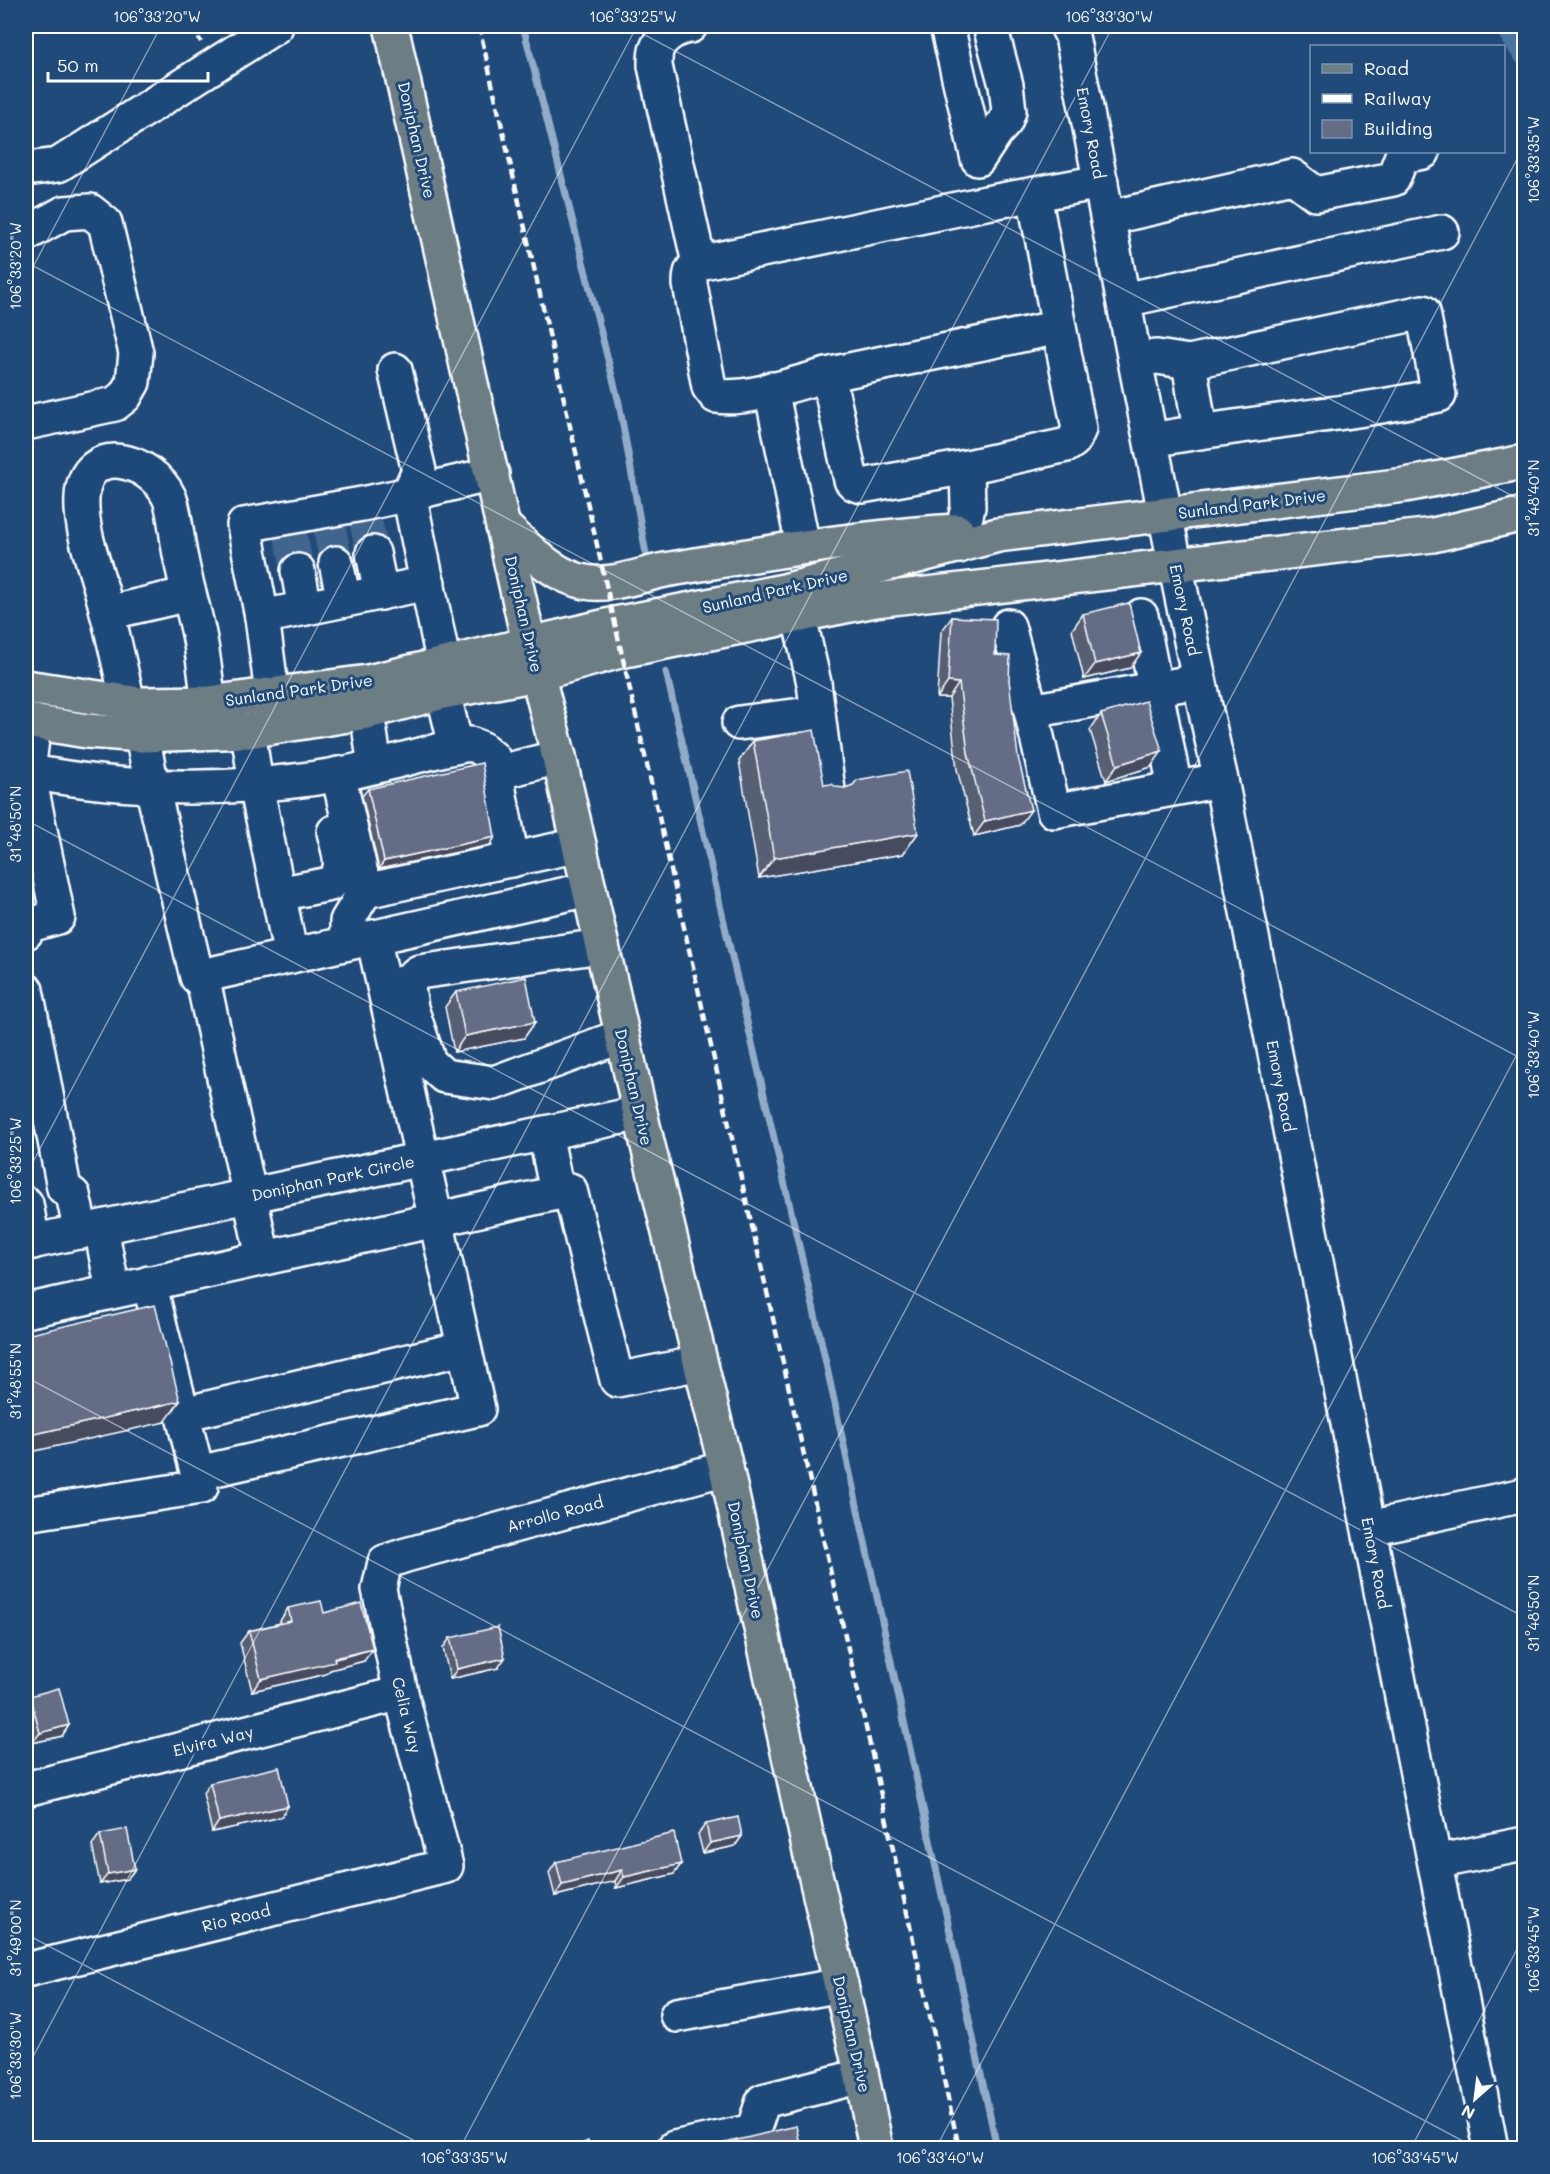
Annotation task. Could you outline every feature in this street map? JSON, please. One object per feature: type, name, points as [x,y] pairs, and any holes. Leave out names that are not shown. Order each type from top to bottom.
[{"type":"main road","name":"Doniphan Drive","points":[[391,26],[533,658],[559,757],[640,1113],[726,1468],[876,2148]]},
{"type":"main road","name":"Sunland Park Drive","points":[[30,722],[87,731],[142,735],[248,731],[367,712],[443,679],[533,658],[784,591],[961,538],[1405,485],[1524,462]]},
{"type":"main road","name":"Sunland Park Drive","points":[[533,658],[620,651],[875,600],[1433,535],[1524,514]]},
{"type":"main road","points":[[503,526],[540,560],[558,572],[588,583],[606,583],[803,546],[895,535],[961,538]]},
{"type":"main road","name":"Sunland Park Drive","points":[[26,687],[128,702],[209,703],[368,682],[443,679]]},
{"type":"street","points":[[26,170],[58,165],[276,26]]},
{"type":"street","points":[[690,26],[683,26],[665,37],[656,50],[655,66],[699,262]]},
{"type":"street","points":[[947,26],[986,203]]},
{"type":"street","points":[[978,159],[1005,122],[1009,111],[1006,85],[990,26]]},
{"type":"street","name":"Emory Road","points":[[1067,26],[1072,36],[1175,566],[1221,780],[1491,2148]]},
{"type":"street","points":[[1108,218],[1292,176],[1316,194],[1393,179],[1402,156],[1418,153]]},
{"type":"street","points":[[1059,327],[728,398],[716,396],[709,387],[690,274],[692,268],[699,262],[986,203],[1101,182]]},
{"type":"street","points":[[828,375],[850,480],[862,486],[968,467],[1057,448],[1074,441],[1080,429],[1034,195]]},
{"type":"street","points":[[26,234],[64,213],[90,211],[105,223],[136,353],[133,382],[125,396],[115,404],[26,423]]},
{"type":"street","points":[[1124,300],[1442,232]]},
{"type":"street","points":[[1136,359],[1157,357],[1189,362],[1424,312],[1439,395],[1382,407],[1200,431],[1152,440]]},
{"type":"street","points":[[1189,362],[1200,431]]},
{"type":"street","points":[[395,370],[419,471],[409,494],[428,584],[456,746]]},
{"type":"street","points":[[771,389],[803,546]]},
{"type":"street","points":[[128,702],[86,535],[82,497],[87,476],[103,462],[114,460],[135,463],[153,475],[169,497],[200,639],[209,703]]},
{"type":"street","points":[[961,538],[968,507],[968,467]]},
{"type":"street","points":[[272,694],[262,617],[244,525],[289,525],[363,510],[409,494],[492,474]]},
{"type":"street","points":[[373,553],[381,593]]},
{"type":"street","points":[[336,563],[344,600]]},
{"type":"street","points":[[298,571],[304,608]]},
{"type":"street","points":[[262,617],[428,584]]},
{"type":"street","points":[[107,613],[189,594]]},
{"type":"street","points":[[1141,616],[1175,788]]},
{"type":"street","points":[[799,617],[814,683],[828,790]]},
{"type":"street","points":[[1008,626],[1031,711],[1054,811],[1221,780]]},
{"type":"street","points":[[1031,711],[1199,681]]},
{"type":"street","points":[[367,712],[375,766]]},
{"type":"street","points":[[739,723],[818,713]]},
{"type":"street","points":[[26,932],[26,926],[58,917],[27,772],[30,722]]},
{"type":"street","points":[[248,731],[256,785],[291,956]]},
{"type":"street","points":[[142,735],[196,977],[589,889]]},
{"type":"street","points":[[27,772],[109,783],[152,786],[256,785],[330,775],[470,744],[493,758],[496,773],[498,909]]},
{"type":"street","points":[[496,773],[559,757]]},
{"type":"street","points":[[330,775],[365,891]]},
{"type":"street","points":[[279,894],[330,884],[339,874],[341,867],[330,775]]},
{"type":"street","points":[[385,935],[347,921],[365,891],[579,845]]},
{"type":"street","points":[[406,882],[385,935],[403,980],[429,1062],[444,1076],[494,1083],[622,1036]]},
{"type":"street","points":[[403,980],[601,946]]},
{"type":"street","points":[[202,976],[263,1257]]},
{"type":"street","points":[[198,1473],[478,1409],[408,1090],[403,980]]},
{"type":"street","points":[[26,990],[64,1188],[73,1195],[91,1230],[113,1291]]},
{"type":"street","points":[[408,1090],[434,1083],[444,1076]]},
{"type":"street","name":"Doniphan Park Circle","points":[[29,1243],[640,1113]]},
{"type":"street","points":[[545,1133],[557,1192]]},
{"type":"street","points":[[26,1311],[570,1190],[617,1380],[700,1363]]},
{"type":"street","points":[[26,1204],[29,1243]]},
{"type":"street","points":[[26,1514],[201,1487],[149,1283]]},
{"type":"street","points":[[183,1414],[464,1348]]},
{"type":"street","name":"Arrollo Road","points":[[386,1563],[406,1555],[726,1468]]},
{"type":"street","points":[[1369,1528],[1524,1495]]},
{"type":"street","name":"Celia Way","points":[[386,1563],[379,1589],[401,1693],[446,1866]]},
{"type":"street","name":"Elvira Way","points":[[26,1789],[401,1693]]},
{"type":"street","points":[[1435,1862],[1524,1844]]},
{"type":"street","name":"Rio Road","points":[[26,1970],[446,1866]]},
{"type":"street","points":[[677,2015],[841,1985]]},
{"type":"street","points":[[674,2148],[753,2131],[763,2101],[861,2076]]},
{"type":"building","points":[[1129,603],[1141,653],[1095,664],[1083,614]]},
{"type":"building","points":[[952,617],[996,619],[995,655],[1010,656],[1009,680],[1018,757],[1031,810],[985,821],[968,753],[959,683],[948,682]]},
{"type":"building","points":[[1146,701],[1162,751],[1117,765],[1101,714]]},
{"type":"building","points":[[814,730],[824,785],[832,784],[845,788],[853,785],[857,780],[907,771],[918,833],[774,858],[753,741]]},
{"type":"building","points":[[482,763],[495,837],[384,861],[368,789]]},
{"type":"building","points":[[526,977],[535,1022],[465,1036],[456,992]]},
{"type":"building","points":[[155,1305],[180,1401],[26,1436],[26,1335]]},
{"type":"building","points":[[321,1601],[324,1613],[361,1603],[373,1649],[334,1658],[335,1662],[261,1679],[249,1631],[291,1621],[288,1608]]},
{"type":"building","points":[[498,1627],[505,1658],[457,1669],[450,1638]]},
{"type":"building","points":[[59,1688],[69,1725],[40,1733],[30,1696]]},
{"type":"building","points":[[279,1767],[288,1806],[219,1821],[210,1783]]},
{"type":"building","points":[[738,1817],[742,1836],[710,1843],[706,1824]]},
{"type":"building","points":[[127,1829],[135,1869],[108,1874],[100,1834]]},
{"type":"building","points":[[674,1833],[681,1864],[624,1877],[622,1870],[562,1885],[556,1862]]},
{"type":"building","points":[[796,2126],[801,2148],[726,2148],[725,2143]]},
{"type":"building","points":[[588,2141],[591,2148],[572,2148]]},
{"type":"waterway","points":[[523,26],[619,403],[646,554]]},
{"type":"waterway","points":[[1505,26],[1524,54]]},
{"type":"waterway","points":[[666,672],[822,1345],[997,2148]]},
{"type":"tunnel","points":[[364,515],[373,553]]},
{"type":"tunnel","points":[[329,525],[336,563]]},
{"type":"tunnel","points":[[290,533],[298,571]]},
{"type":"railway","points":[[192,26],[201,42]]},
{"type":"railway","points":[[206,26],[212,37]]},
{"type":"railway","points":[[479,26],[870,1745],[959,2148]]}]
